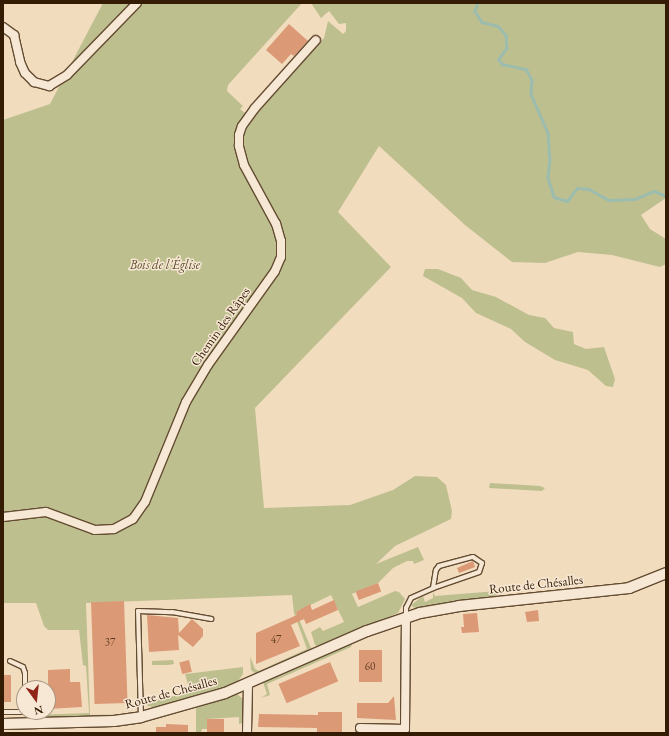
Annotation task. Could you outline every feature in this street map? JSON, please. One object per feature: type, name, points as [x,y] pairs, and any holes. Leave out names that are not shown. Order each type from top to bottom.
[{"type":"street","points":[[3,27],[14,35],[20,62],[25,73],[34,82],[49,86],[67,75],[137,3]]},
{"type":"street","name":"Chemin des Râpes","points":[[3,518],[46,512],[95,530],[114,529],[133,519],[145,502],[186,402],[208,365],[275,271],[281,257],[281,241],[276,224],[244,165],[239,146],[239,135],[242,126],[255,108],[316,40]]},
{"type":"street","name":"Route de Chésalles","points":[[3,724],[114,721],[141,717],[190,705],[248,684],[367,631],[406,617],[446,608],[629,588],[666,573]]},
{"type":"street","points":[[360,730],[405,731],[406,617]]},
{"type":"street","points":[[247,733],[248,684]]},
{"type":"lane","points":[[406,617],[406,608],[411,598],[479,572],[482,563],[473,557],[439,566],[436,570],[434,588]]},
{"type":"lane","points":[[141,717],[138,611],[172,612],[211,619]]},
{"type":"lane","points":[[10,661],[23,667],[25,680]]},
{"type":"lane","points":[[3,712],[16,712]]},
{"type":"green space","name":"Bois de l'Église","points":[[103,3],[302,3],[228,85],[227,91],[243,106],[240,109],[251,118],[324,38],[328,21],[343,34],[346,31],[346,23],[339,24],[329,11],[321,18],[311,3],[666,3],[666,198],[641,215],[650,229],[666,239],[666,264],[660,267],[612,255],[578,252],[545,263],[512,262],[465,225],[379,146],[338,212],[391,267],[255,408],[264,508],[350,505],[393,490],[415,476],[437,477],[446,485],[452,511],[451,519],[395,546],[376,564],[418,547],[424,560],[414,564],[413,561],[407,561],[393,568],[378,583],[352,594],[358,607],[395,591],[399,592],[405,599],[398,613],[320,647],[315,645],[311,632],[320,627],[323,631],[344,622],[331,595],[296,612],[311,648],[309,652],[256,674],[251,670],[250,656],[255,669],[259,671],[307,649],[294,613],[292,595],[86,603],[90,715],[128,714],[56,718],[56,714],[89,713],[86,666],[83,665],[79,630],[48,630],[44,626],[36,603],[3,603],[3,120],[50,104]]},
{"type":"green space","points":[[425,269],[438,269],[461,278],[472,290],[496,297],[529,315],[545,318],[554,328],[573,332],[574,344],[586,349],[604,347],[615,379],[613,387],[606,386],[588,370],[555,360],[525,342],[511,329],[476,313],[462,298],[423,276]]},
{"type":"green space","points":[[490,483],[540,486],[545,488],[542,491],[489,488]]},
{"type":"green space","points":[[497,591],[498,598],[417,610],[411,605],[423,596],[425,602],[433,598],[433,592],[435,596]]},
{"type":"green space","points":[[352,644],[351,647],[267,684],[270,695],[261,698],[267,694],[263,682]]},
{"type":"green space","points":[[173,660],[174,664],[152,665],[152,661]]},
{"type":"green space","points":[[243,667],[243,674],[236,684],[155,708],[146,705],[145,703],[190,692],[185,674]]},
{"type":"green space","points":[[237,694],[244,700],[243,723],[239,724],[239,717],[207,719],[207,729],[202,729],[201,733],[196,733],[196,708]]},
{"type":"building","points":[[289,24],[308,41],[294,56],[291,54],[282,64],[266,50]]},
{"type":"building","points":[[473,561],[475,567],[459,573],[457,568]]},
{"type":"building","points":[[378,583],[381,591],[359,600],[356,592]]},
{"type":"building","points":[[334,600],[338,610],[306,624],[304,619],[291,625],[300,646],[256,664],[256,633],[297,615],[296,612],[310,604],[312,610]]},
{"type":"building","points":[[124,601],[128,703],[95,704],[91,602]]},
{"type":"building","points":[[538,610],[539,621],[527,622],[525,612]]},
{"type":"building","points":[[477,613],[479,632],[462,633],[461,627],[464,627],[463,614]]},
{"type":"building","points":[[147,615],[178,618],[179,633],[192,619],[203,629],[203,636],[193,647],[178,635],[179,650],[149,652]]},
{"type":"building","points":[[359,650],[382,650],[382,682],[359,682]]},
{"type":"building","points":[[189,660],[192,672],[182,674],[179,662]]},
{"type":"building","points":[[330,662],[338,681],[287,703],[278,684]]},
{"type":"building","points":[[70,669],[70,682],[80,682],[82,707],[56,709],[56,680],[48,680],[48,670]]},
{"type":"building","points":[[3,675],[11,675],[11,702],[3,702]]},
{"type":"building","points":[[394,696],[396,720],[357,718],[357,703],[388,703]]},
{"type":"building","points":[[318,712],[342,712],[342,733],[317,733],[317,728],[258,727],[259,714],[318,715]]},
{"type":"building","points":[[207,719],[224,719],[224,733],[207,733]]},
{"type":"building","points":[[166,724],[188,725],[188,733],[156,733],[156,727],[166,727]]},
{"type":"waterway","points":[[478,3],[475,11],[482,22],[498,26],[506,35],[507,48],[499,59],[502,64],[526,69],[532,80],[531,94],[548,133],[550,159],[548,178],[554,197],[567,201],[577,188],[589,189],[609,200],[635,199],[654,191],[666,196]]}]
